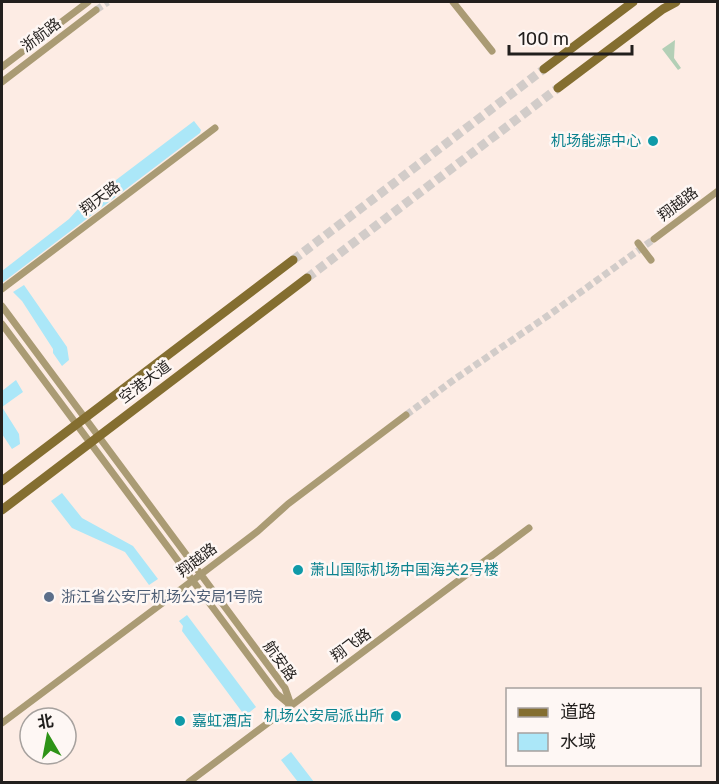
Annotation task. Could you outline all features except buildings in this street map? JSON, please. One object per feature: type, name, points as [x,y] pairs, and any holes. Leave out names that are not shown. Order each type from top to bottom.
[{"type":"main road","points":[[544,69],[633,2]]},
{"type":"main road","points":[[558,88],[674,2]]},
{"type":"main road","name":"空港大道","points":[[2,481],[293,260]]},
{"type":"main road","name":"空港大道","points":[[2,510],[308,278]]},
{"type":"street","name":"浙航路","points":[[2,67],[88,2]]},
{"type":"street","points":[[453,2],[492,51]]},
{"type":"street","name":"浙航路","points":[[2,82],[96,10]]},
{"type":"street","name":"翔天路","points":[[2,290],[215,128]]},
{"type":"street","name":"翔越路","points":[[654,239],[717,191]]},
{"type":"street","points":[[638,243],[651,260]]},
{"type":"street","name":"航安路","points":[[2,306],[285,688],[291,705]]},
{"type":"street","name":"航安路","points":[[2,324],[277,694],[291,705]]},
{"type":"street","name":"翔越路","points":[[2,723],[258,531],[288,504],[406,415]]},
{"type":"street","name":"翔飞路","points":[[189,783],[529,528]]},
{"type":"shaded area","points":[[2,2],[717,2],[717,782],[2,782]]},
{"type":"green space","points":[[675,40],[674,58],[681,68],[678,70],[662,49]]},
{"type":"water","points":[[194,121],[201,130],[200,133],[2,283],[2,271],[69,219],[79,208]]},
{"type":"water","points":[[24,285],[67,347],[69,360],[62,366],[22,301],[13,292]]},
{"type":"water","points":[[16,380],[23,392],[2,407],[2,391]]},
{"type":"water","points":[[2,407],[19,434],[20,444],[12,449],[2,434]]},
{"type":"water","points":[[62,493],[82,518],[133,546],[158,579],[149,585],[125,552],[72,528],[51,501]]},
{"type":"water","points":[[187,615],[256,707],[245,716],[182,631],[183,626],[179,621]]},
{"type":"water","points":[[291,752],[314,782],[298,782],[281,760]]},
{"type":"tunnel","points":[[96,10],[108,2]]},
{"type":"tunnel","points":[[293,260],[544,69]]},
{"type":"tunnel","points":[[307,278],[558,88]]},
{"type":"tunnel","points":[[406,415],[654,239]]},
{"type":"place","name":"机场能源中心","points":[[653,141]]},
{"type":"place","name":"萧山国际机场中国海关2号楼","points":[[298,570]]},
{"type":"place","name":"浙江省公安厅机场公安局1号院","points":[[49,597]]},
{"type":"place","name":"机场公安局派出所","points":[[396,716]]},
{"type":"place","name":"嘉虹酒店","points":[[180,721]]}]
